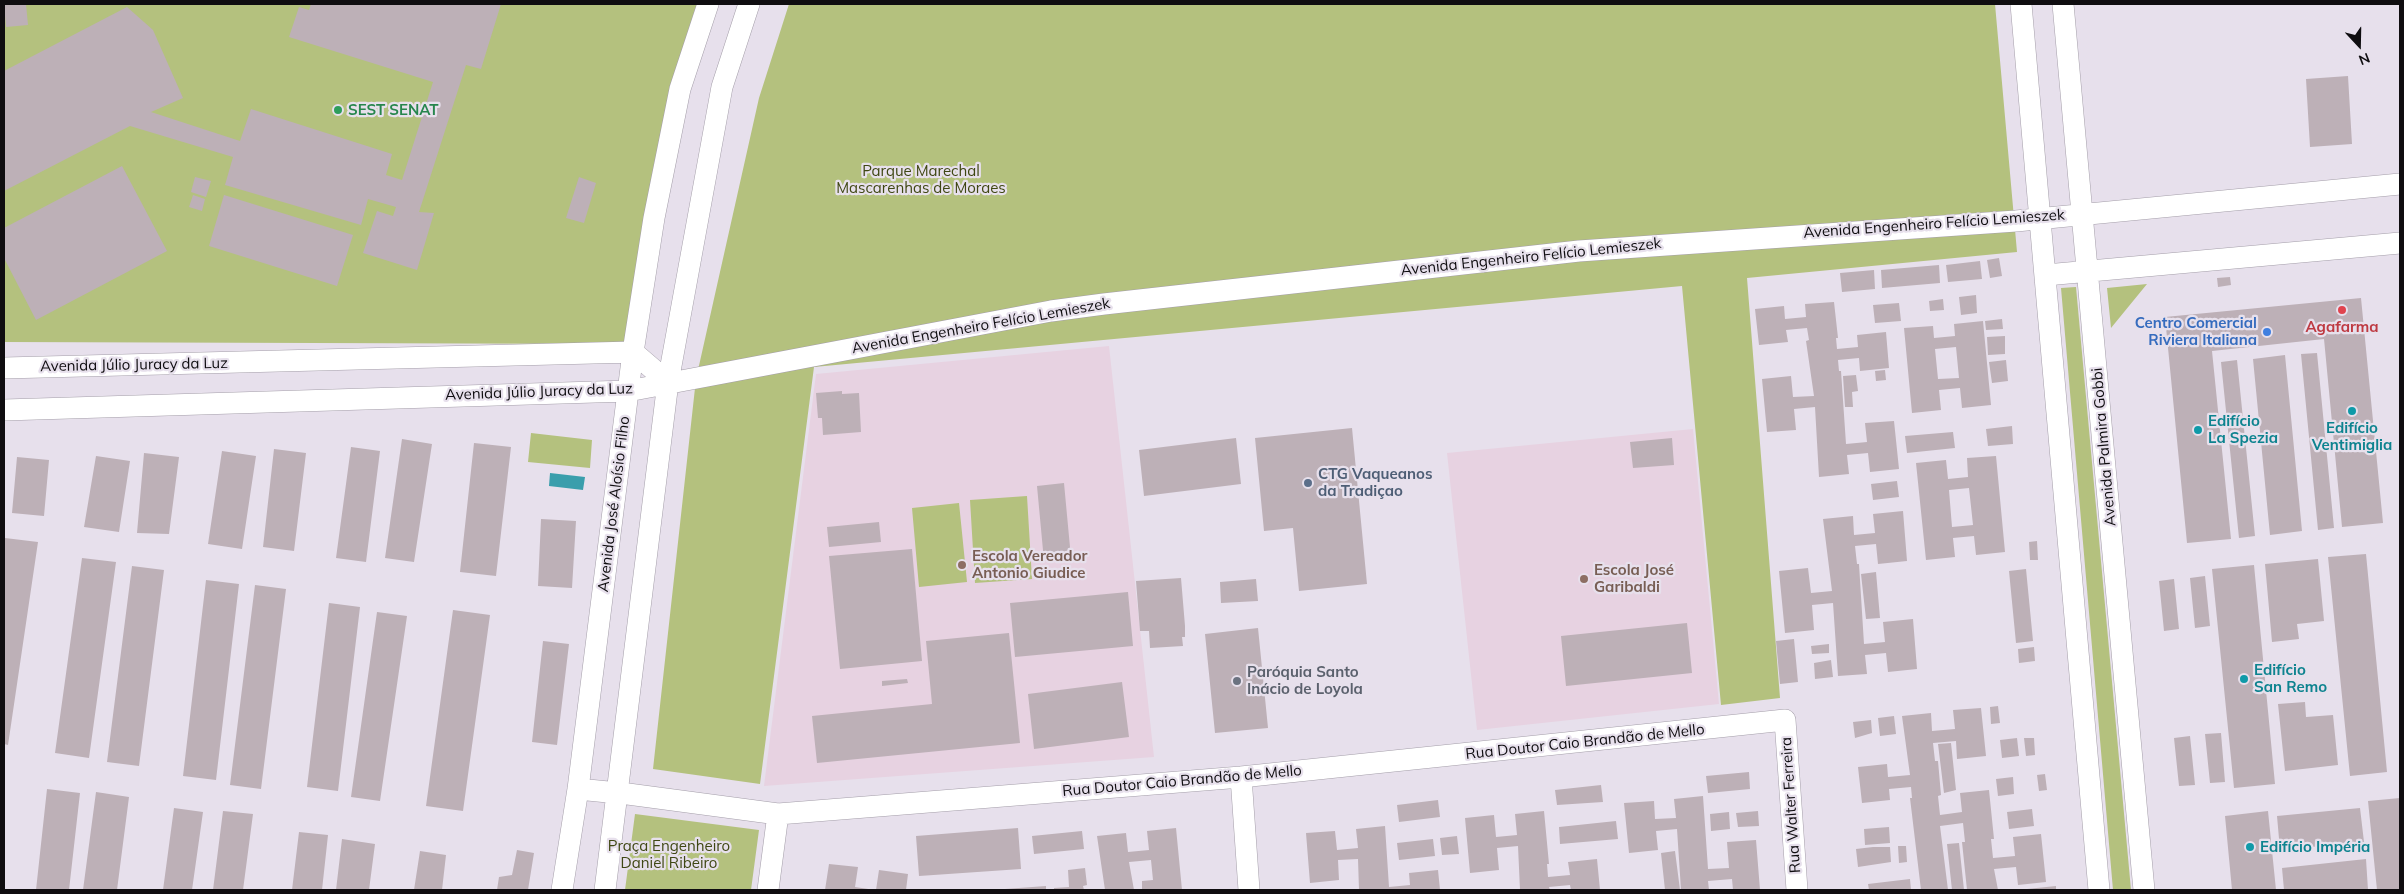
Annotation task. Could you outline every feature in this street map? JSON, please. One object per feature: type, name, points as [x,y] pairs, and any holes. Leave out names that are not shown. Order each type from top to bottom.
[{"type":"street","name":"Avenida José Aloísio Filho","points":[[562,890],[578,789],[633,352],[654,218],[680,88],[708,4]]},
{"type":"street","points":[[605,890],[668,382],[722,87],[749,4]]},
{"type":"street","points":[[2021,4],[2099,890]]},
{"type":"street","name":"Avenida Palmira Gobbi","points":[[2063,4],[2080,213],[2087,271],[2144,890]]},
{"type":"street","name":"Avenida Engenheiro Felício Lemieszek","points":[[668,382],[696,379],[1051,311],[1104,304],[1579,251],[2016,221],[2080,213],[2400,184]]},
{"type":"street","points":[[2046,275],[2400,243]]},
{"type":"street","name":"Avenida Júlio Juracy da Luz","points":[[4,368],[633,352],[668,382]]},
{"type":"street","name":"Avenida Júlio Juracy da Luz","points":[[4,410],[628,391],[668,382]]},
{"type":"street","name":"Rua Doutor Caio Brandão de Mello","points":[[578,789],[618,792],[778,814],[1242,777],[1785,720]]},
{"type":"street","name":"Rua Walter Ferreira","points":[[1785,720],[1797,890]]},
{"type":"street","points":[[1242,777],[1249,890]]},
{"type":"street","points":[[768,890],[778,814]]},
{"type":"shaded area","name":"Escola Vereador Antonio Giudice","points":[[1109,346],[1154,757],[764,786],[816,374]]},
{"type":"shaded area","name":"Escola José Garibaldi","points":[[1693,429],[1719,704],[1477,730],[1447,453]]},
{"type":"green space","name":"SEST SENAT","points":[[4,4],[700,4],[624,344],[4,342]]},
{"type":"green space","name":"Parque Marechal Mascarenhas de Moraes","points":[[789,4],[1995,4],[2017,252],[1747,278],[1780,698],[1721,705],[1682,286],[814,367],[760,784],[653,769],[696,379],[759,98]]},
{"type":"green space","points":[[2147,284],[2111,328],[2107,288]]},
{"type":"green space","points":[[2076,287],[2131,890],[2113,890],[2061,288]]},
{"type":"green space","points":[[531,433],[592,440],[590,468],[528,462]]},
{"type":"green space","points":[[1027,496],[1032,579],[975,583],[970,500]]},
{"type":"green space","points":[[959,503],[967,582],[919,587],[912,508]]},
{"type":"green space","name":"Praça Engenheiro Daniel Ribeiro","points":[[635,814],[759,830],[751,890],[625,890]]},
{"type":"water","points":[[550,473],[585,477],[583,490],[549,486]]},
{"type":"building","points":[[4,4],[26,4],[28,25],[6,27]]},
{"type":"building","points":[[311,4],[501,4],[481,69],[466,65],[419,212],[434,213],[417,270],[363,253],[377,211],[393,216],[396,207],[368,199],[361,225],[225,185],[233,157],[130,126],[4,191],[4,71],[127,7],[153,30],[183,98],[151,112],[240,141],[251,109],[392,154],[386,175],[402,180],[433,82],[289,37],[299,7],[309,10]]},
{"type":"building","points":[[2348,76],[2352,144],[2310,147],[2306,79]]},
{"type":"building","points":[[122,166],[167,251],[36,320],[4,258],[4,228]]},
{"type":"building","points":[[195,177],[211,181],[206,197],[191,192]]},
{"type":"building","points":[[579,177],[596,183],[584,223],[566,218]]},
{"type":"building","points":[[193,195],[205,199],[202,211],[189,207]]},
{"type":"building","points":[[224,195],[353,235],[337,286],[209,246]]},
{"type":"building","points":[[1999,258],[2002,276],[1990,278],[1987,260]]},
{"type":"building","points":[[1980,261],[1982,279],[1948,282],[1946,265]]},
{"type":"building","points":[[1939,265],[1940,283],[1882,288],[1881,270]]},
{"type":"building","points":[[1874,270],[1875,289],[1842,292],[1840,273]]},
{"type":"building","points":[[2230,277],[2231,285],[2218,287],[2217,278]]},
{"type":"building","points":[[1976,295],[1977,313],[1961,315],[1959,297]]},
{"type":"building","points":[[2361,298],[2383,523],[2342,527],[2324,339],[2212,351],[2231,539],[2187,543],[2165,317]]},
{"type":"building","points":[[1943,299],[1944,310],[1930,311],[1929,301]]},
{"type":"building","points":[[1834,302],[1838,338],[1836,338],[1837,349],[1858,347],[1857,335],[1886,332],[1889,368],[1860,371],[1859,358],[1838,360],[1839,371],[1841,371],[1846,444],[1867,442],[1865,423],[1894,421],[1899,469],[1870,472],[1868,453],[1847,455],[1849,474],[1819,477],[1815,407],[1794,409],[1796,430],[1767,432],[1762,379],[1791,376],[1793,397],[1814,396],[1806,341],[1809,340],[1807,328],[1786,330],[1788,342],[1759,345],[1755,309],[1784,306],[1785,319],[1806,317],[1805,304]]},
{"type":"building","points":[[1899,303],[1901,321],[1875,323],[1873,305]]},
{"type":"building","points":[[2002,319],[2003,329],[1986,330],[1985,321]]},
{"type":"building","points":[[1983,321],[1991,405],[1962,408],[1960,388],[1939,390],[1941,410],[1912,413],[1904,328],[1933,326],[1934,338],[1955,336],[1954,324]],"holes":[[[1956,347],[1959,378],[1938,379],[1935,349]]]},
{"type":"building","points":[[2005,336],[2005,354],[1988,355],[1987,337]]},
{"type":"building","points":[[2317,353],[2334,528],[2318,530],[2301,354]]},
{"type":"building","points":[[2285,355],[2302,531],[2270,535],[2253,359]]},
{"type":"building","points":[[2006,360],[2008,381],[1992,383],[1989,362]]},
{"type":"building","points":[[2237,360],[2255,536],[2239,538],[2221,362]]},
{"type":"building","points":[[1885,370],[1886,380],[1876,381],[1875,371]]},
{"type":"building","points":[[1856,375],[1858,391],[1852,392],[1853,407],[1845,407],[1843,376]]},
{"type":"building","points":[[842,391],[842,394],[859,393],[861,432],[823,435],[822,418],[818,418],[816,393]]},
{"type":"building","points":[[2012,426],[2013,444],[1988,446],[1986,429]]},
{"type":"building","name":"CTG Vaqueanos da Tradiçao","points":[[1352,428],[1367,584],[1299,591],[1293,528],[1264,531],[1255,438]]},
{"type":"building","points":[[1953,432],[1955,448],[1907,453],[1905,436]]},
{"type":"building","points":[[1236,438],[1241,484],[1144,496],[1139,450]]},
{"type":"building","points":[[1672,438],[1674,465],[1633,468],[1630,442]]},
{"type":"building","points":[[402,439],[432,444],[414,562],[385,558]]},
{"type":"building","points":[[474,443],[511,447],[496,576],[460,572]]},
{"type":"building","points":[[351,447],[380,451],[366,562],[336,558]]},
{"type":"building","points":[[274,449],[306,453],[294,551],[263,547]]},
{"type":"building","points":[[222,451],[256,456],[242,549],[208,544]]},
{"type":"building","points":[[144,453],[179,457],[169,534],[137,533]]},
{"type":"building","points":[[96,456],[130,461],[119,532],[84,527]]},
{"type":"building","points":[[1996,456],[2005,552],[1976,555],[1974,536],[1953,538],[1955,557],[1926,560],[1916,463],[1946,460],[1948,479],[1968,477],[1967,458]],"holes":[[[1969,488],[1973,525],[1952,527],[1949,490]]]},
{"type":"building","points":[[17,457],[49,460],[44,516],[12,513]]},
{"type":"building","points":[[1897,481],[1899,497],[1873,500],[1871,484]]},
{"type":"building","points":[[1064,483],[1071,558],[1044,561],[1037,486]]},
{"type":"building","points":[[1903,511],[1907,561],[1878,564],[1876,544],[1855,546],[1857,564],[1859,564],[1864,644],[1885,642],[1883,622],[1913,619],[1917,669],[1888,672],[1886,653],[1865,655],[1867,674],[1838,676],[1833,603],[1812,605],[1814,630],[1785,633],[1779,571],[1808,568],[1811,593],[1832,591],[1823,519],[1853,516],[1854,535],[1875,533],[1873,514]]},
{"type":"building","points":[[541,519],[576,521],[572,588],[538,586]]},
{"type":"building","points":[[879,522],[881,542],[829,547],[827,527]]},
{"type":"building","points":[[5,538],[38,542],[8,745],[4,744]]},
{"type":"building","points":[[2037,541],[2038,560],[2030,560],[2029,542]]},
{"type":"building","points":[[912,549],[922,661],[840,669],[829,556]]},
{"type":"building","points":[[2366,554],[2387,772],[2350,776],[2328,557]]},
{"type":"building","points":[[82,558],[116,562],[89,758],[55,753]]},
{"type":"building","points":[[2318,559],[2324,621],[2297,624],[2299,639],[2272,642],[2265,564]]},
{"type":"building","name":"Edifício San Remo","points":[[2254,565],[2275,784],[2234,788],[2212,569]]},
{"type":"building","points":[[132,566],[164,570],[139,766],[107,762]]},
{"type":"building","points":[[2026,569],[2033,641],[2016,643],[2009,571]]},
{"type":"building","points":[[1876,572],[1880,618],[1866,619],[1861,574]]},
{"type":"building","points":[[2205,576],[2210,626],[2195,628],[2190,578]]},
{"type":"building","points":[[1181,578],[1185,626],[1185,637],[1182,637],[1183,646],[1150,648],[1149,631],[1140,631],[1136,581]]},
{"type":"building","points":[[1256,579],[1258,601],[1221,603],[1220,582]]},
{"type":"building","points":[[2174,579],[2179,629],[2164,631],[2159,581]]},
{"type":"building","points":[[206,580],[239,584],[216,780],[183,776]]},
{"type":"building","points":[[255,585],[286,589],[261,789],[230,785]]},
{"type":"building","points":[[1128,592],[1133,646],[1015,657],[1010,603]]},
{"type":"building","points":[[329,603],[360,607],[338,791],[307,787]]},
{"type":"building","points":[[453,610],[490,615],[463,811],[426,806]]},
{"type":"building","points":[[377,612],[407,616],[380,801],[351,797]]},
{"type":"building","points":[[1687,623],[1692,673],[1566,686],[1561,636]]},
{"type":"building","name":"Paróquia Santo Inácio de Loyola","points":[[1258,628],[1268,728],[1215,733],[1205,634]]},
{"type":"building","points":[[1009,633],[1020,743],[817,763],[812,716],[932,704],[926,641]]},
{"type":"building","points":[[1794,639],[1798,682],[1780,684],[1776,641]]},
{"type":"building","points":[[543,641],[569,644],[557,745],[532,742]]},
{"type":"building","points":[[1829,644],[1829,653],[1812,654],[1811,646]]},
{"type":"building","points":[[2034,647],[2035,661],[2019,663],[2018,649]]},
{"type":"building","points":[[1831,660],[1833,677],[1815,679],[1814,663]]},
{"type":"building","points":[[907,679],[908,683],[882,686],[882,681]]},
{"type":"building","points":[[1122,682],[1129,737],[1034,749],[1028,694]]},
{"type":"building","points":[[2305,702],[2306,717],[2333,715],[2338,765],[2285,771],[2278,704]]},
{"type":"building","points":[[1998,706],[2000,723],[1991,724],[1990,707]]},
{"type":"building","points":[[1981,708],[1986,756],[1957,759],[1956,741],[1933,743],[1935,761],[1938,761],[1941,795],[1938,796],[1940,815],[1962,812],[1960,793],[1989,790],[1994,839],[1991,839],[1993,858],[2015,856],[2013,837],[2041,834],[2046,882],[2018,885],[2016,867],[1994,869],[1998,890],[1967,890],[1962,842],[1965,842],[1963,823],[1940,826],[1948,890],[1921,890],[1910,798],[1912,798],[1911,787],[1889,789],[1890,800],[1862,803],[1858,767],[1887,764],[1888,777],[1910,775],[1902,716],[1931,713],[1932,731],[1955,729],[1953,710]]},
{"type":"building","points":[[1894,716],[1896,734],[1880,736],[1878,718]]},
{"type":"building","points":[[1871,720],[1872,733],[1855,738],[1853,722]]},
{"type":"building","points":[[2221,733],[2225,782],[2210,783],[2205,734]]},
{"type":"building","points":[[2190,736],[2195,785],[2179,786],[2174,738]]},
{"type":"building","points":[[2017,738],[2019,756],[2002,758],[2000,740]]},
{"type":"building","points":[[2024,738],[2034,738],[2035,755],[2026,756]]},
{"type":"building","points":[[1951,743],[1956,790],[1944,793],[1938,744]]},
{"type":"building","points":[[1749,772],[1750,789],[1708,793],[1706,776]]},
{"type":"building","points":[[2045,774],[2047,790],[2039,791],[2037,775]]},
{"type":"building","points":[[2013,777],[2014,794],[1998,796],[1996,779]]},
{"type":"building","points":[[1601,785],[1603,802],[1557,805],[1555,790]]},
{"type":"building","points":[[47,789],[80,793],[69,890],[36,890]]},
{"type":"building","points":[[96,792],[129,797],[117,890],[83,890]]},
{"type":"building","points":[[1703,796],[1708,869],[1729,868],[1727,842],[1756,840],[1760,890],[1733,890],[1732,879],[1708,881],[1709,890],[1681,890],[1677,829],[1656,831],[1658,850],[1629,853],[1624,803],[1654,801],[1655,819],[1676,818],[1674,799]]},
{"type":"building","points":[[2400,798],[2400,890],[2377,890],[2368,801]]},
{"type":"building","points":[[1438,800],[1440,817],[1399,822],[1397,805]]},
{"type":"building","points":[[174,808],[203,812],[192,890],[163,890]]},
{"type":"building","points":[[2360,808],[2364,842],[2280,850],[2277,816]]},
{"type":"building","points":[[2032,809],[2034,826],[2009,829],[2007,812]]},
{"type":"building","points":[[223,811],[253,814],[243,890],[213,890]]},
{"type":"building","points":[[1544,811],[1549,864],[1547,864],[1548,877],[1570,875],[1568,862],[1597,859],[1600,890],[1571,890],[1570,885],[1549,887],[1550,890],[1520,890],[1518,846],[1497,848],[1499,870],[1470,873],[1465,818],[1494,815],[1496,837],[1517,835],[1515,814]]},
{"type":"building","points":[[1758,811],[1759,826],[1738,827],[1736,813]]},
{"type":"building","name":"Edifício Impéria","points":[[2268,811],[2276,890],[2232,890],[2225,816]]},
{"type":"building","points":[[1729,812],[1730,829],[1711,831],[1710,814]]},
{"type":"building","points":[[1616,821],[1618,839],[1560,844],[1559,827]]},
{"type":"building","points":[[1385,826],[1389,887],[1410,885],[1409,873],[1438,870],[1440,890],[1359,890],[1358,859],[1338,860],[1339,880],[1310,883],[1306,833],[1335,831],[1337,850],[1358,848],[1356,829]]},
{"type":"building","points":[[1889,827],[1890,843],[1865,845],[1864,829]]},
{"type":"building","points":[[1018,828],[1021,869],[919,876],[916,836]]},
{"type":"building","points":[[1176,828],[1182,890],[1142,890],[1142,881],[1153,880],[1151,860],[1129,862],[1134,890],[1105,890],[1097,836],[1126,833],[1128,852],[1149,850],[1147,831]]},
{"type":"building","points":[[1082,831],[1084,849],[1034,854],[1032,836]]},
{"type":"building","points":[[299,832],[328,835],[322,890],[292,890]]},
{"type":"building","points":[[1457,836],[1459,854],[1442,855],[1440,838]]},
{"type":"building","points":[[342,839],[375,844],[369,890],[336,890]]},
{"type":"building","points":[[1433,839],[1435,856],[1399,860],[1397,843]]},
{"type":"building","points":[[1959,843],[1964,890],[1952,890],[1947,844]]},
{"type":"building","points":[[1898,846],[1906,846],[1907,862],[1899,863]]},
{"type":"building","points":[[1890,847],[1891,862],[1858,867],[1856,849]]},
{"type":"building","points":[[517,850],[534,853],[528,890],[497,890],[499,877],[512,875]]},
{"type":"building","points":[[420,851],[446,855],[442,890],[414,890]]},
{"type":"building","points":[[1675,851],[1680,890],[1665,890],[1661,853]]},
{"type":"building","points":[[2366,859],[2368,890],[2284,890],[2282,868]]},
{"type":"building","points":[[829,864],[858,867],[855,887],[875,890],[825,890]]},
{"type":"building","points":[[1085,868],[1087,885],[1083,886],[1084,890],[1054,890],[1054,888],[1069,887],[1068,870]]},
{"type":"building","points":[[879,870],[908,874],[906,890],[876,890]]},
{"type":"building","points":[[1910,879],[1911,890],[1869,890],[1868,884]]},
{"type":"building","points":[[1046,886],[1046,890],[1005,890],[1005,889]]},
{"type":"building","points":[[2056,886],[2056,890],[2027,889]]},
{"type":"place","name":"SEST SENAT","points":[[338,110]]},
{"type":"place","name":"Agafarma","points":[[2342,310]]},
{"type":"place","name":"Centro Comercial Riviera Italiana","points":[[2267,332]]},
{"type":"place","name":"Edifício Ventimiglia","points":[[2352,411]]},
{"type":"place","name":"Edifício La Spezia","points":[[2198,430]]},
{"type":"place","name":"CTG Vaqueanos da Tradiçao","points":[[1308,483]]},
{"type":"place","name":"Escola Vereador Antonio Giudice","points":[[962,565]]},
{"type":"place","name":"Escola José Garibaldi","points":[[1584,579]]},
{"type":"place","name":"Edifício San Remo","points":[[2244,679]]},
{"type":"place","name":"Paróquia Santo Inácio de Loyola","points":[[1237,681]]},
{"type":"place","name":"Edifício Impéria","points":[[2250,847]]}]
